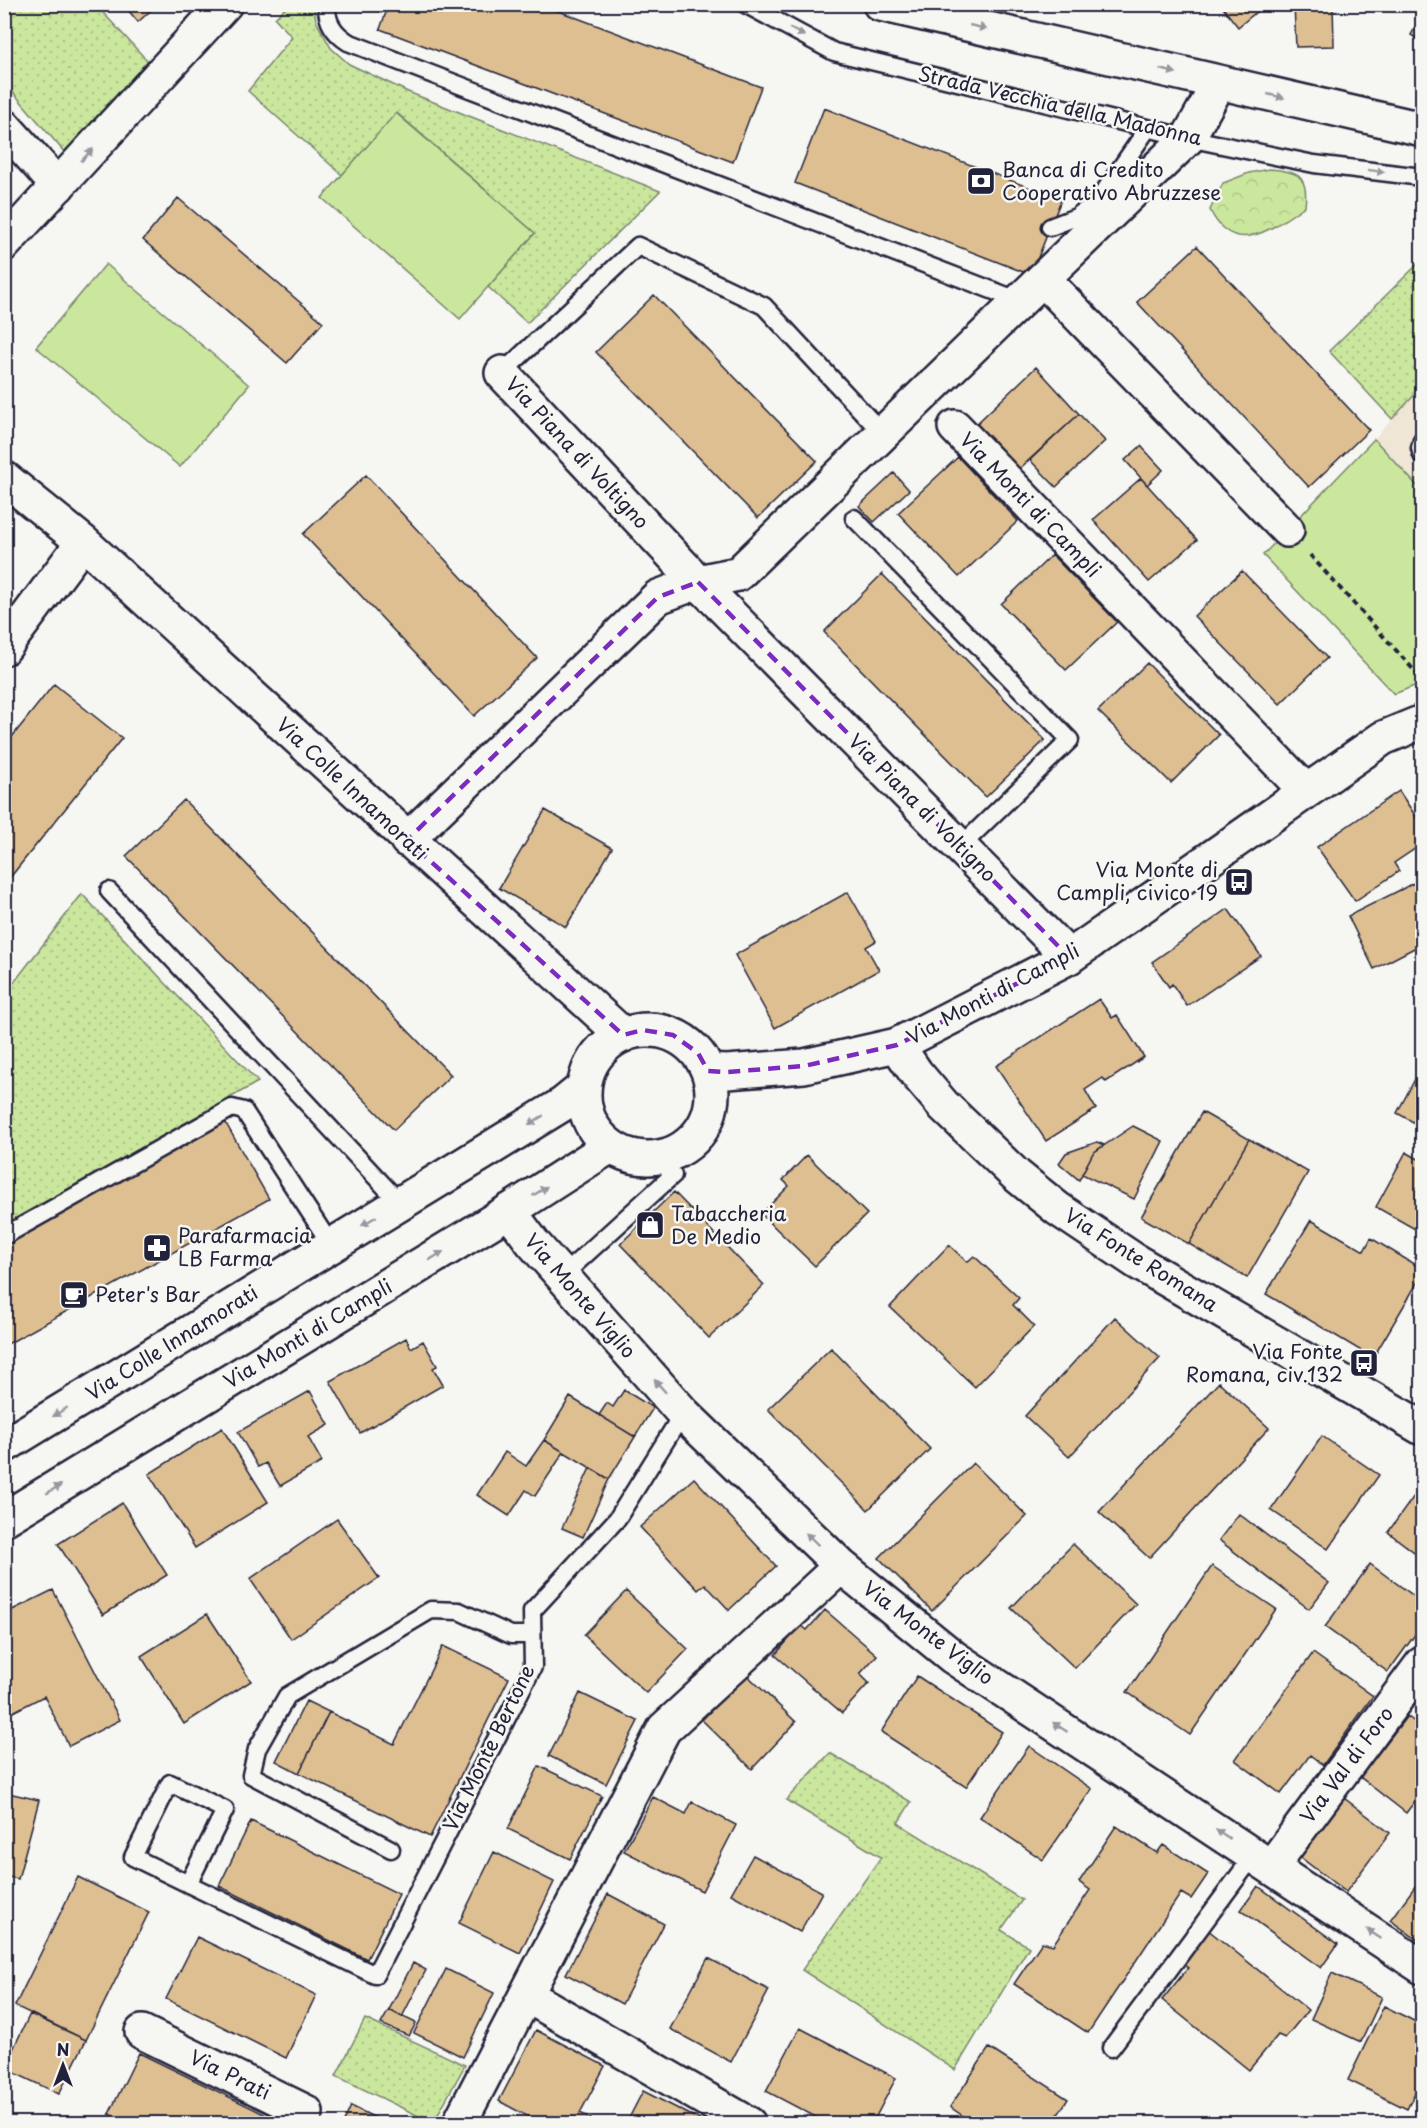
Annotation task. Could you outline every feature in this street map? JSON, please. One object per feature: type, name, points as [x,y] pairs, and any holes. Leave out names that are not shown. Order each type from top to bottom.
[{"type":"street","points":[[4,244],[225,4]]},
{"type":"street","points":[[880,4],[1422,129]]},
{"type":"street","points":[[407,840],[658,597],[698,582],[738,574],[1188,138],[1219,83]]},
{"type":"street","points":[[4,126],[58,186]]},
{"type":"street","points":[[1032,290],[1287,530]]},
{"type":"street","name":"Via Piana di Voltigno","points":[[502,372],[698,582],[1069,957]]},
{"type":"street","name":"Via Monti di Campli","points":[[955,427],[1305,790]]},
{"type":"street","name":"Via Colle Innamorati","points":[[4,478],[83,542],[623,1035]]},
{"type":"street","points":[[4,648],[83,542]]},
{"type":"street","name":"Via Monti di Campli","points":[[708,1071],[727,1072],[804,1066],[897,1045],[1069,957],[1305,790],[1383,738],[1422,723]]},
{"type":"street","points":[[643,1030],[673,1035],[698,1053],[708,1071],[712,1083],[711,1108],[701,1132],[682,1149],[658,1158],[633,1156],[610,1146],[589,1120],[584,1098],[588,1071],[608,1044],[623,1035],[643,1030]]},
{"type":"street","name":"Via Fonte Romana","points":[[897,1045],[916,1073],[944,1106],[1016,1175],[1058,1209],[1137,1262],[1422,1428]]},
{"type":"street","name":"Via Colle Innamorati","points":[[4,1446],[563,1104],[584,1087]]},
{"type":"street","name":"Via Monti di Campli","points":[[4,1519],[509,1211],[610,1146]]},
{"type":"street","name":"Via Monte Viglio","points":[[509,1211],[533,1243],[683,1413],[841,1566],[953,1657],[1422,1967]]},
{"type":"street","points":[[459,2124],[664,1729],[841,1566]]},
{"type":"street","name":"Via Val di Foro","points":[[1263,1860],[1422,1664]]},
{"type":"street","points":[[526,1995],[749,2124]]},
{"type":"street","name":"Via Prati","points":[[142,2032],[306,2112],[300,2124]]},
{"type":"lane","points":[[327,4],[331,27],[338,36],[348,42],[1032,290]]},
{"type":"lane","name":"Strada Vecchia della Madonna","points":[[745,4],[834,52],[1188,138],[1314,164],[1422,177]]},
{"type":"lane","points":[[1050,227],[1076,217],[1097,202],[1148,128]]},
{"type":"lane","name":"Via Piana di Voltigno","points":[[502,372],[638,246],[764,306],[883,434]]},
{"type":"lane","points":[[1422,440],[1420,448],[1422,456]]},
{"type":"lane","points":[[854,518],[1070,740],[960,847]]},
{"type":"lane","points":[[109,891],[400,1203]]},
{"type":"lane","points":[[4,1236],[232,1108],[244,1111],[331,1245]]},
{"type":"lane","points":[[562,1276],[673,1175],[658,1158]]},
{"type":"lane","name":"Via Monte Bertone","points":[[188,1884],[375,1975],[533,1667],[532,1611],[617,1519],[683,1413]]},
{"type":"lane","points":[[391,1849],[250,1775],[257,1749],[287,1696],[431,1610],[459,1611],[511,1635],[532,1635]]},
{"type":"lane","points":[[170,1783],[225,1810],[188,1884],[133,1857],[170,1783]]},
{"type":"lane","points":[[1111,2048],[1263,1860]]},
{"type":"path","points":[[1287,530],[1422,679]]},
{"type":"highlighted area","points":[[698,582],[1069,957],[897,1045],[804,1066],[727,1072],[708,1071],[698,1053],[673,1035],[643,1030],[623,1035],[407,840],[658,597]]},
{"type":"shaded area","points":[[1422,387],[1422,491],[1374,439]]},
{"type":"green space","points":[[4,5],[96,5],[154,68],[72,161],[5,83]]},
{"type":"green space","points":[[288,5],[314,5],[316,21],[331,48],[349,64],[408,92],[660,191],[527,323],[488,287],[535,233],[397,113],[342,175],[248,91],[292,37],[275,18]]},
{"type":"green space","points":[[396,113],[535,233],[460,319],[322,198]]},
{"type":"green space","points":[[1269,169],[1294,173],[1303,181],[1305,206],[1280,223],[1254,235],[1242,237],[1230,234],[1220,225],[1210,210],[1223,183],[1249,173]]},
{"type":"green space","points":[[1422,260],[1422,387],[1392,419],[1329,351]]},
{"type":"green space","points":[[106,264],[249,385],[180,467],[36,347]]},
{"type":"green space","points":[[1374,439],[1422,491],[1422,683],[1394,694],[1263,555]]},
{"type":"green space","points":[[82,894],[258,1082],[5,1225],[5,994]]},
{"type":"green space","points":[[830,1753],[911,1802],[898,1823],[1022,1900],[1001,1930],[1029,1947],[955,2070],[802,1970],[881,1857],[786,1800]]},
{"type":"green space","points":[[365,2019],[465,2065],[433,2123],[336,2076]]},
{"type":"building","points":[[123,4],[158,4],[138,22]]},
{"type":"building","points":[[389,4],[540,4],[761,87],[733,162],[380,29]]},
{"type":"building","points":[[1220,4],[1266,4],[1238,27]]},
{"type":"building","points":[[1333,4],[1334,46],[1296,47],[1294,5]]},
{"type":"building","points":[[1422,15],[1422,42],[1411,35]]},
{"type":"building","points":[[824,108],[1061,200],[1031,275],[795,183]]},
{"type":"building","points":[[178,198],[323,322],[287,363],[143,240]]},
{"type":"building","points":[[1197,246],[1369,430],[1309,487],[1137,302]]},
{"type":"building","points":[[654,295],[817,461],[758,518],[596,352]]},
{"type":"building","points":[[1036,367],[1079,414],[1016,472],[973,427]]},
{"type":"building","points":[[1079,414],[1105,441],[1056,487],[1030,460]]},
{"type":"building","points":[[1141,446],[1163,470],[1147,485],[1125,460]]},
{"type":"building","points":[[958,457],[1018,521],[959,577],[898,513]]},
{"type":"building","points":[[894,473],[909,490],[874,522],[859,506]]},
{"type":"building","points":[[366,475],[537,658],[474,716],[303,534]]},
{"type":"building","points":[[1141,478],[1197,540],[1149,582],[1093,520]]},
{"type":"building","points":[[1052,555],[1117,622],[1066,670],[1001,604]]},
{"type":"building","points":[[1242,571],[1327,658],[1280,704],[1194,616]]},
{"type":"building","points":[[882,574],[1045,740],[986,797],[824,632]]},
{"type":"building","points":[[1147,663],[1219,735],[1171,783],[1098,711]]},
{"type":"building","points":[[54,684],[122,738],[4,885],[4,747]]},
{"type":"building","points":[[1399,791],[1422,826],[1422,844],[1394,863],[1399,871],[1355,901],[1317,847]]},
{"type":"building","points":[[184,800],[451,1075],[394,1130],[126,856]]},
{"type":"building","points":[[545,810],[612,848],[566,927],[499,888]]},
{"type":"building","points":[[1422,879],[1422,944],[1374,969],[1348,916]]},
{"type":"building","points":[[848,892],[876,941],[866,947],[879,970],[775,1028],[735,955]]},
{"type":"building","points":[[1228,909],[1261,956],[1187,1006],[1172,984],[1169,987],[1152,962]]},
{"type":"building","points":[[1099,999],[1112,1018],[1117,1015],[1144,1057],[1106,1082],[1103,1078],[1085,1090],[1096,1109],[1046,1141],[996,1066]]},
{"type":"building","points":[[1422,1066],[1422,1127],[1397,1113]]},
{"type":"building","points":[[1202,1112],[1249,1139],[1189,1244],[1141,1217]]},
{"type":"building","points":[[224,1120],[269,1199],[4,1346],[4,1242]]},
{"type":"building","points":[[1133,1126],[1163,1141],[1134,1199],[1082,1174],[1093,1153]]},
{"type":"building","points":[[1249,1139],[1308,1172],[1247,1278],[1189,1244]]},
{"type":"building","points":[[1097,1142],[1104,1145],[1093,1153],[1079,1180],[1059,1163],[1066,1153]]},
{"type":"building","points":[[1406,1152],[1422,1161],[1422,1233],[1376,1207]]},
{"type":"building","points":[[807,1155],[867,1214],[815,1266],[761,1214],[789,1186],[783,1180]]},
{"type":"building","points":[[674,1192],[764,1285],[709,1338],[620,1244]]},
{"type":"building","points":[[1311,1220],[1364,1251],[1371,1238],[1422,1269],[1422,1275],[1373,1358],[1266,1294]]},
{"type":"building","points":[[949,1245],[967,1262],[974,1256],[1019,1298],[1013,1305],[1034,1326],[975,1387],[890,1307]]},
{"type":"building","points":[[1115,1317],[1160,1358],[1069,1457],[1025,1416]]},
{"type":"building","points":[[406,1338],[411,1348],[423,1341],[437,1366],[433,1368],[443,1385],[360,1433],[330,1381]]},
{"type":"building","points":[[831,1348],[930,1449],[868,1510],[768,1409]]},
{"type":"building","points":[[1219,1382],[1269,1428],[1149,1558],[1099,1512]]},
{"type":"building","points":[[624,1390],[653,1408],[635,1437],[599,1415],[607,1403],[613,1407]]},
{"type":"building","points":[[310,1391],[329,1425],[308,1437],[322,1462],[280,1486],[266,1463],[258,1467],[238,1432]]},
{"type":"building","points":[[570,1397],[635,1437],[609,1479],[544,1440]]},
{"type":"building","points":[[222,1428],[268,1502],[195,1548],[149,1474]]},
{"type":"building","points":[[1322,1436],[1379,1475],[1328,1549],[1271,1510]]},
{"type":"building","points":[[544,1440],[564,1452],[535,1496],[526,1490],[509,1516],[477,1495],[505,1452],[526,1466]]},
{"type":"building","points":[[973,1463],[1027,1516],[932,1611],[879,1558]]},
{"type":"building","points":[[590,1468],[609,1479],[583,1537],[562,1528]]},
{"type":"building","points":[[694,1478],[776,1566],[729,1610],[705,1584],[698,1590],[640,1527]]},
{"type":"building","points":[[1422,1485],[1422,1558],[1388,1532]]},
{"type":"building","points":[[122,1503],[167,1575],[103,1615],[58,1544]]},
{"type":"building","points":[[1239,1514],[1329,1583],[1309,1609],[1219,1540]]},
{"type":"building","points":[[337,1519],[379,1578],[291,1639],[250,1579]]},
{"type":"building","points":[[1073,1544],[1136,1604],[1075,1668],[1011,1608]]},
{"type":"building","points":[[1370,1564],[1422,1602],[1422,1625],[1388,1672],[1325,1627]]},
{"type":"building","points":[[1212,1566],[1276,1609],[1190,1735],[1127,1692]]},
{"type":"building","points":[[53,1590],[120,1720],[69,1746],[44,1696],[11,1713],[4,1702],[4,1614]]},
{"type":"building","points":[[626,1591],[688,1649],[646,1693],[584,1635]]},
{"type":"building","points":[[825,1610],[877,1655],[860,1674],[869,1683],[842,1713],[775,1655],[801,1625],[807,1630]]},
{"type":"building","points":[[207,1614],[251,1681],[184,1724],[141,1656]]},
{"type":"building","points":[[443,1646],[509,1678],[430,1837],[299,1773],[329,1712],[394,1744]]},
{"type":"building","points":[[1313,1653],[1373,1696],[1323,1765],[1310,1755],[1281,1794],[1235,1760]]},
{"type":"building","points":[[746,1674],[796,1722],[752,1769],[702,1720]]},
{"type":"building","points":[[917,1676],[1002,1732],[966,1787],[881,1732]]},
{"type":"building","points":[[580,1693],[638,1721],[606,1784],[549,1756]]},
{"type":"building","points":[[306,1701],[329,1712],[299,1773],[276,1761]]},
{"type":"building","points":[[1407,1716],[1422,1728],[1422,1792],[1406,1813],[1360,1777]]},
{"type":"building","points":[[1029,1746],[1092,1789],[1043,1860],[980,1817]]},
{"type":"building","points":[[539,1766],[602,1796],[570,1859],[508,1829]]},
{"type":"building","points":[[4,1792],[39,1800],[18,1879],[4,1876]]},
{"type":"building","points":[[1340,1795],[1390,1833],[1346,1892],[1296,1854]]},
{"type":"building","points":[[653,1797],[686,1814],[692,1802],[736,1825],[702,1891],[624,1851]]},
{"type":"building","points":[[251,1821],[399,1894],[367,1959],[219,1886]]},
{"type":"building","points":[[1116,1826],[1157,1853],[1163,1845],[1208,1874],[1191,1899],[1181,1893],[1088,2033],[1014,1984],[1042,1942],[1053,1945],[1090,1890],[1079,1882]]},
{"type":"building","points":[[494,1852],[554,1882],[520,1953],[459,1923]]},
{"type":"building","points":[[753,1855],[822,1892],[800,1932],[731,1894]]},
{"type":"building","points":[[78,1877],[149,1912],[86,2040],[15,2006]]},
{"type":"building","points":[[1422,1877],[1422,1943],[1390,1920]]},
{"type":"building","points":[[1258,1886],[1338,1944],[1321,1968],[1241,1910]]},
{"type":"building","points":[[608,1894],[664,1924],[622,2004],[566,1974]]},
{"type":"building","points":[[1207,1929],[1308,2010],[1285,2038],[1278,2035],[1249,2070],[1162,2000],[1188,1968],[1180,1962]]},
{"type":"building","points":[[197,1937],[316,1995],[286,2058],[166,1999]]},
{"type":"building","points":[[708,1958],[769,1990],[731,2062],[670,2029]]},
{"type":"building","points":[[413,1963],[426,1970],[402,2017],[389,2010]]},
{"type":"building","points":[[446,1969],[494,1993],[463,2057],[414,2033]]},
{"type":"building","points":[[1332,1973],[1382,1997],[1361,2042],[1311,2019]]},
{"type":"building","points":[[1384,2006],[1422,2025],[1422,2078],[1407,2109],[1348,2080]]},
{"type":"building","points":[[389,2010],[416,2023],[409,2036],[381,2024]]},
{"type":"building","points":[[30,2014],[86,2040],[59,2094],[4,2068]]},
{"type":"building","points":[[800,2028],[896,2078],[872,2124],[829,2124],[766,2091]]},
{"type":"building","points":[[536,2030],[605,2066],[580,2113],[591,2118],[587,2124],[542,2124],[499,2101]]},
{"type":"building","points":[[989,2048],[1068,2099],[1052,2124],[975,2124],[950,2107]]},
{"type":"building","points":[[139,2053],[264,2114],[259,2124],[129,2124],[109,2114]]},
{"type":"building","points":[[643,2091],[702,2121],[701,2124],[626,2124]]},
{"type":"building","points":[[351,2106],[388,2124],[343,2124]]},
{"type":"place","name":"Banca di Credito Cooperativo Abruzzese","points":[[981,181]]},
{"type":"place","name":"Via Monte di Campli, civico 19","points":[[1239,882]]},
{"type":"place","name":"Tabaccheria De Medio","points":[[650,1225]]},
{"type":"place","name":"Parafarmacia LB Farma","points":[[157,1248]]},
{"type":"place","name":"Peter's Bar","points":[[74,1295]]},
{"type":"place","name":"Via Fonte Romana, civ.132","points":[[1364,1363]]}]
